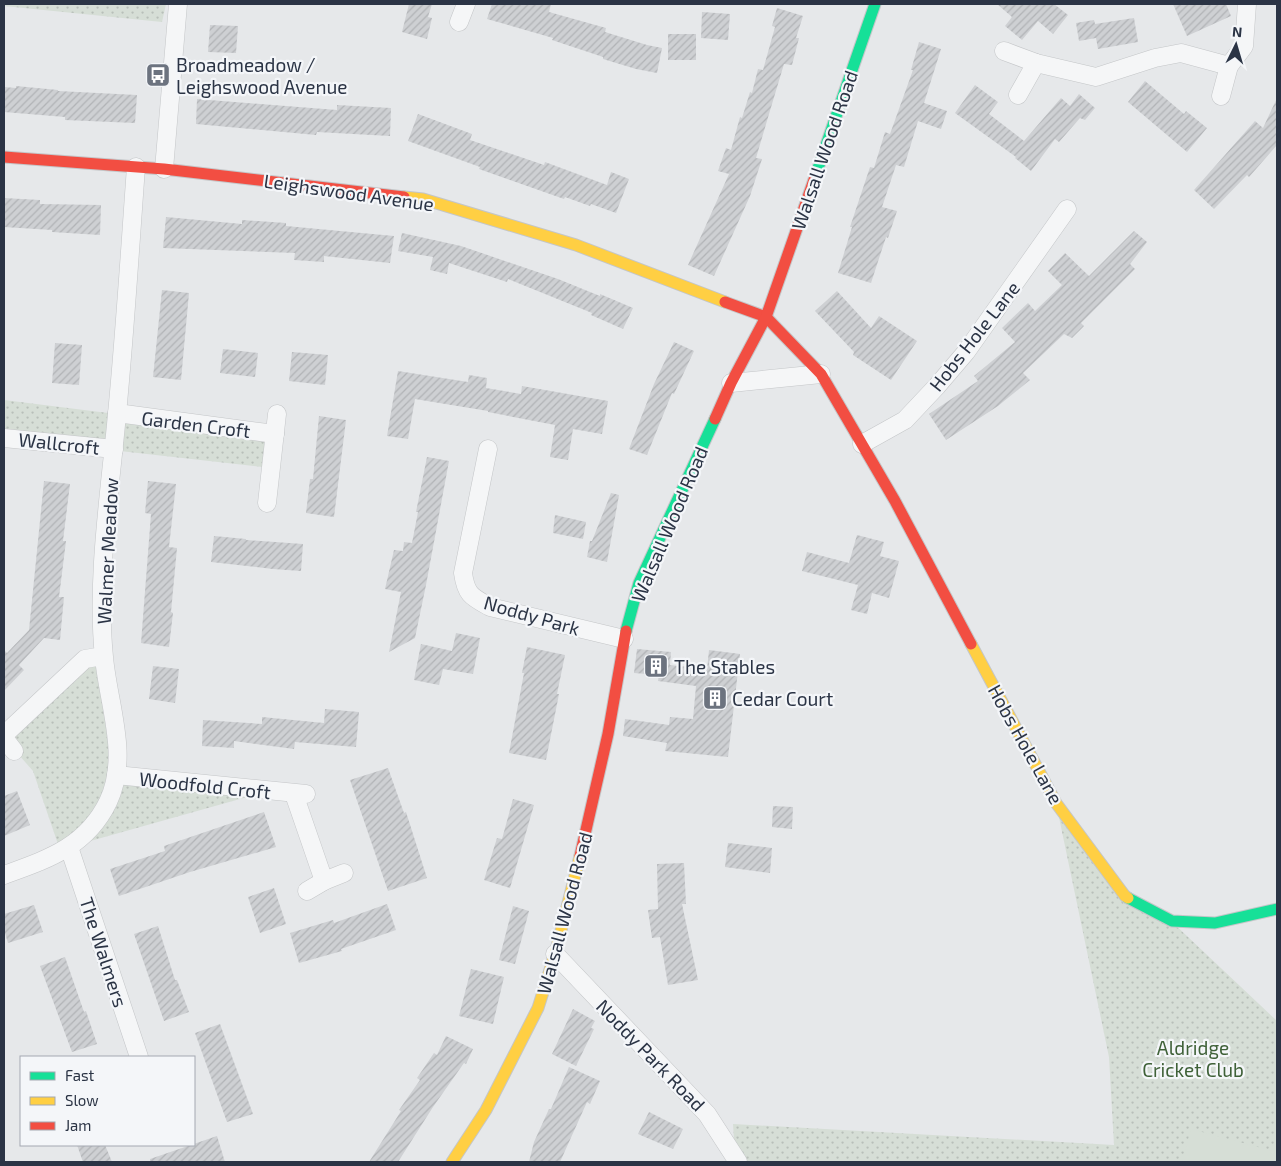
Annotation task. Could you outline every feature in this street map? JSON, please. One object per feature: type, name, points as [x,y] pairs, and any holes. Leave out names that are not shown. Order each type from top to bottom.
[{"type":"street","points":[[164,169],[178,4]]},
{"type":"street","points":[[459,22],[466,4]]},
{"type":"street","name":"Walsall Wood Road","points":[[452,1162],[486,1110],[538,1008],[555,954],[592,809],[608,734],[624,639],[639,583],[731,383],[766,317],[875,4]]},
{"type":"street","points":[[1221,96],[1229,66],[1244,46],[1247,4]]},
{"type":"street","points":[[1004,51],[1036,63],[1096,77],[1155,58],[1180,53],[1229,66]]},
{"type":"street","points":[[1018,95],[1036,63]]},
{"type":"street","name":"Leighswood Avenue","points":[[4,157],[136,166],[422,199],[576,245],[766,317]]},
{"type":"street","name":"Walmer Meadow","points":[[4,875],[50,858],[81,838],[100,816],[108,801],[116,776],[117,744],[103,656],[102,605],[104,553],[136,166]]},
{"type":"street","name":"Hobs Hole Lane","points":[[862,444],[905,420],[937,386],[966,352],[1067,209]]},
{"type":"street","name":"Hobs Hole Lane","points":[[766,317],[822,374],[895,501],[1056,803],[1125,896],[1172,921],[1215,922],[1277,909]]},
{"type":"street","points":[[731,383],[822,374]]},
{"type":"street","name":"Garden Croft","points":[[117,413],[275,434]]},
{"type":"street","name":"Garden Croft","points":[[267,503],[277,414]]},
{"type":"street","name":"Wallcroft","points":[[4,438],[114,449]]},
{"type":"street","name":"Noddy Park","points":[[488,448],[463,573],[471,596],[490,607],[624,639]]},
{"type":"street","points":[[7,742],[85,659],[103,656]]},
{"type":"street","name":"Woodfold Croft","points":[[116,776],[300,794],[324,881]]},
{"type":"street","name":"The Walmers","points":[[69,847],[139,1056]]},
{"type":"street","points":[[307,891],[324,881],[344,873]]},
{"type":"street","name":"Noddy Park Road","points":[[555,954],[707,1114],[738,1162]]},
{"type":"green space","points":[[4,4],[166,4],[162,22],[4,6]]},
{"type":"green space","points":[[4,400],[275,434],[271,468],[4,438]]},
{"type":"green space","points":[[103,656],[116,775],[268,791],[69,847],[61,853],[33,771],[4,738],[4,735]]},
{"type":"green space","name":"Aldridge Cricket Club","points":[[1056,803],[1125,896],[1170,920],[1277,1021],[1277,1162],[738,1162],[735,1155],[733,1124],[1114,1145],[1109,1057]]},
{"type":"green space","points":[[1191,1129],[1277,1152],[1277,1162],[1182,1162]]},
{"type":"building","points":[[409,4],[432,4],[428,17],[432,18],[427,39],[402,32]]},
{"type":"building","points":[[492,4],[551,4],[549,12],[606,28],[605,32],[662,48],[657,73],[603,59],[603,57],[552,40],[553,38],[487,19]]},
{"type":"building","points":[[997,4],[1054,4],[1068,15],[1053,34],[1038,21],[1022,40],[1005,26],[1012,17]]},
{"type":"building","points":[[1173,4],[1226,4],[1231,16],[1187,36]]},
{"type":"building","points":[[777,8],[803,16],[796,38],[799,38],[792,65],[784,64],[756,158],[762,159],[750,196],[714,276],[688,265],[729,174],[718,171],[726,148],[731,150],[740,117],[742,118],[750,92],[752,93],[758,69],[763,70],[775,27],[772,26]]},
{"type":"building","points":[[702,12],[730,14],[728,40],[701,38]]},
{"type":"building","points":[[1134,18],[1138,42],[1098,49],[1096,38],[1079,41],[1076,23],[1094,20],[1095,24]]},
{"type":"building","points":[[210,25],[238,26],[236,53],[208,52]]},
{"type":"building","points":[[668,34],[696,34],[696,60],[668,60]]},
{"type":"building","points":[[919,42],[941,49],[924,103],[947,111],[941,129],[918,121],[904,167],[896,165],[882,207],[897,211],[888,238],[886,237],[871,283],[838,273],[852,227],[850,227],[870,167],[874,168],[885,132],[890,134],[913,70],[911,70]]},
{"type":"building","points":[[1145,81],[1184,114],[1186,111],[1207,128],[1187,152],[1128,102]]},
{"type":"building","points":[[975,85],[998,102],[989,114],[1024,141],[1061,98],[1070,106],[1079,94],[1095,108],[1085,120],[1080,118],[1059,142],[1055,139],[1031,171],[1016,157],[955,113]]},
{"type":"building","points":[[16,86],[58,91],[137,95],[135,123],[65,120],[65,117],[4,112],[4,87],[16,88]]},
{"type":"building","points":[[1277,98],[1277,145],[1249,177],[1247,175],[1214,209],[1194,190],[1255,121],[1263,128]]},
{"type":"building","points":[[197,99],[337,110],[337,105],[391,108],[390,136],[317,132],[316,135],[196,124]]},
{"type":"building","points":[[418,114],[472,134],[470,140],[544,165],[545,162],[607,185],[611,172],[629,179],[616,213],[565,197],[564,199],[479,169],[480,167],[408,141]]},
{"type":"building","points":[[4,198],[40,200],[40,204],[101,205],[100,235],[4,227]]},
{"type":"building","points":[[166,217],[242,224],[242,220],[286,223],[286,226],[394,236],[390,263],[324,256],[324,262],[294,260],[295,253],[163,248]]},
{"type":"building","points":[[1134,231],[1147,242],[1130,264],[1135,269],[1081,323],[1084,326],[1072,338],[1064,334],[1023,373],[1030,380],[998,406],[946,440],[929,414],[978,381],[974,376],[1015,342],[1002,328],[1028,303],[1035,311],[1062,285],[1048,271],[1065,253],[1089,276]]},
{"type":"building","points":[[402,233],[461,246],[558,279],[600,296],[600,294],[633,308],[623,329],[591,315],[592,313],[508,279],[507,282],[449,263],[447,274],[430,270],[433,257],[398,251]]},
{"type":"building","points":[[162,290],[189,293],[181,380],[153,377]]},
{"type":"building","points":[[837,291],[871,328],[879,316],[917,341],[891,380],[853,355],[854,352],[815,311]]},
{"type":"building","points":[[674,342],[694,351],[674,394],[672,393],[647,455],[629,449],[654,384]]},
{"type":"building","points":[[55,343],[82,345],[79,385],[52,383]]},
{"type":"building","points":[[223,349],[258,353],[255,377],[220,373]]},
{"type":"building","points":[[292,352],[328,355],[325,385],[289,381]]},
{"type":"building","points":[[398,371],[468,382],[469,375],[487,378],[486,388],[521,394],[522,386],[608,401],[602,434],[573,429],[568,460],[550,457],[555,425],[488,411],[415,399],[408,439],[387,436]]},
{"type":"building","points":[[319,416],[346,420],[334,517],[306,513],[310,479],[313,479]]},
{"type":"building","points":[[427,457],[449,461],[426,585],[415,638],[389,652],[401,592],[385,589],[394,550],[403,551],[404,542],[412,543]]},
{"type":"building","points":[[44,481],[70,484],[63,541],[66,541],[59,597],[64,597],[60,640],[44,638],[19,665],[24,670],[4,691],[4,650],[7,653],[29,630]]},
{"type":"building","points":[[148,481],[176,484],[169,547],[177,548],[169,647],[141,643],[151,514],[145,513]]},
{"type":"building","points":[[611,493],[619,495],[607,562],[587,557],[590,541],[592,541]]},
{"type":"building","points":[[555,515],[586,522],[583,539],[553,533]]},
{"type":"building","points":[[857,535],[884,542],[880,556],[899,561],[889,598],[872,593],[867,614],[851,610],[858,585],[802,571],[807,552],[849,563]]},
{"type":"building","points":[[214,536],[303,544],[301,571],[211,562]]},
{"type":"building","points":[[456,633],[480,638],[473,674],[443,669],[439,685],[414,680],[421,644],[452,651]]},
{"type":"building","points":[[527,647],[565,655],[546,760],[509,753]]},
{"type":"building","name":"Cedar Court","points":[[637,649],[671,652],[670,665],[707,669],[709,650],[740,654],[728,757],[665,751],[667,743],[623,736],[625,719],[669,725],[670,717],[693,719],[696,686],[658,681],[659,675],[634,673]]},
{"type":"building","points":[[153,666],[179,669],[175,703],[149,699]]},
{"type":"building","points":[[325,709],[359,712],[356,747],[295,742],[294,749],[234,741],[234,748],[202,746],[203,720],[262,724],[262,717],[324,723]]},
{"type":"building","points":[[388,768],[404,813],[406,812],[427,878],[388,891],[350,780]]},
{"type":"building","points":[[17,791],[30,825],[4,836],[4,796]]},
{"type":"building","points":[[513,799],[534,805],[510,888],[484,880],[497,838],[502,839]]},
{"type":"building","points":[[773,806],[793,807],[792,829],[772,827]]},
{"type":"building","points":[[264,812],[276,847],[190,872],[119,896],[110,869],[165,851],[164,846]]},
{"type":"building","points":[[728,843],[772,848],[770,873],[725,867]]},
{"type":"building","points":[[684,863],[686,904],[682,904],[698,980],[668,985],[660,937],[652,938],[648,910],[658,909],[657,864]]},
{"type":"building","points":[[274,888],[286,924],[260,933],[248,897]]},
{"type":"building","points":[[387,904],[396,930],[341,949],[342,951],[299,963],[290,933],[333,920],[334,923]]},
{"type":"building","points":[[34,905],[43,932],[8,943],[4,930],[4,914]]},
{"type":"building","points":[[513,906],[529,911],[515,964],[499,960]]},
{"type":"building","points":[[158,926],[175,980],[177,980],[189,1012],[164,1021],[134,934]]},
{"type":"building","points":[[65,957],[97,1044],[72,1052],[40,966]]},
{"type":"building","points":[[471,969],[504,977],[493,1024],[459,1016]]},
{"type":"building","points":[[573,1009],[595,1021],[591,1028],[594,1029],[576,1066],[552,1054]]},
{"type":"building","points":[[220,1024],[253,1114],[227,1122],[195,1033]]},
{"type":"building","points":[[446,1036],[473,1049],[466,1064],[464,1063],[433,1107],[398,1162],[369,1162],[401,1111],[399,1110],[420,1080],[417,1078],[434,1053],[437,1055]]},
{"type":"building","points":[[569,1067],[600,1081],[590,1104],[587,1102],[560,1162],[529,1162],[534,1142]]},
{"type":"building","points":[[649,1112],[683,1129],[673,1149],[638,1134]]},
{"type":"building","points":[[217,1136],[225,1162],[150,1162],[150,1159],[188,1146],[195,1146],[195,1144]]},
{"type":"building","points":[[77,1146],[105,1146],[112,1162],[83,1162]]},
{"type":"traffic: fast","points":[[816,174],[875,4]]},
{"type":"traffic: fast","points":[[626,631],[639,583],[715,419]]},
{"type":"traffic: fast","points":[[1128,898],[1172,921],[1215,923],[1277,909]]},
{"type":"traffic: slow","points":[[404,197],[423,199],[576,245],[725,302]]},
{"type":"traffic: slow","points":[[971,644],[1056,803],[1128,898]]},
{"type":"traffic: slow","points":[[452,1162],[486,1110],[538,1008],[555,954],[580,856]]},
{"type":"traffic: jam","points":[[4,157],[164,169],[404,197]]},
{"type":"traffic: jam","points":[[715,419],[731,383],[766,317],[816,174]]},
{"type":"traffic: jam","points":[[725,302],[766,317],[821,374],[895,501],[971,644]]},
{"type":"traffic: jam","points":[[580,856],[608,734],[626,631]]},
{"type":"place","name":"Broadmeadow / Leighswood Avenue","points":[[158,75]]},
{"type":"place","name":"The Stables","points":[[656,666]]},
{"type":"place","name":"Cedar Court","points":[[715,698]]}]
